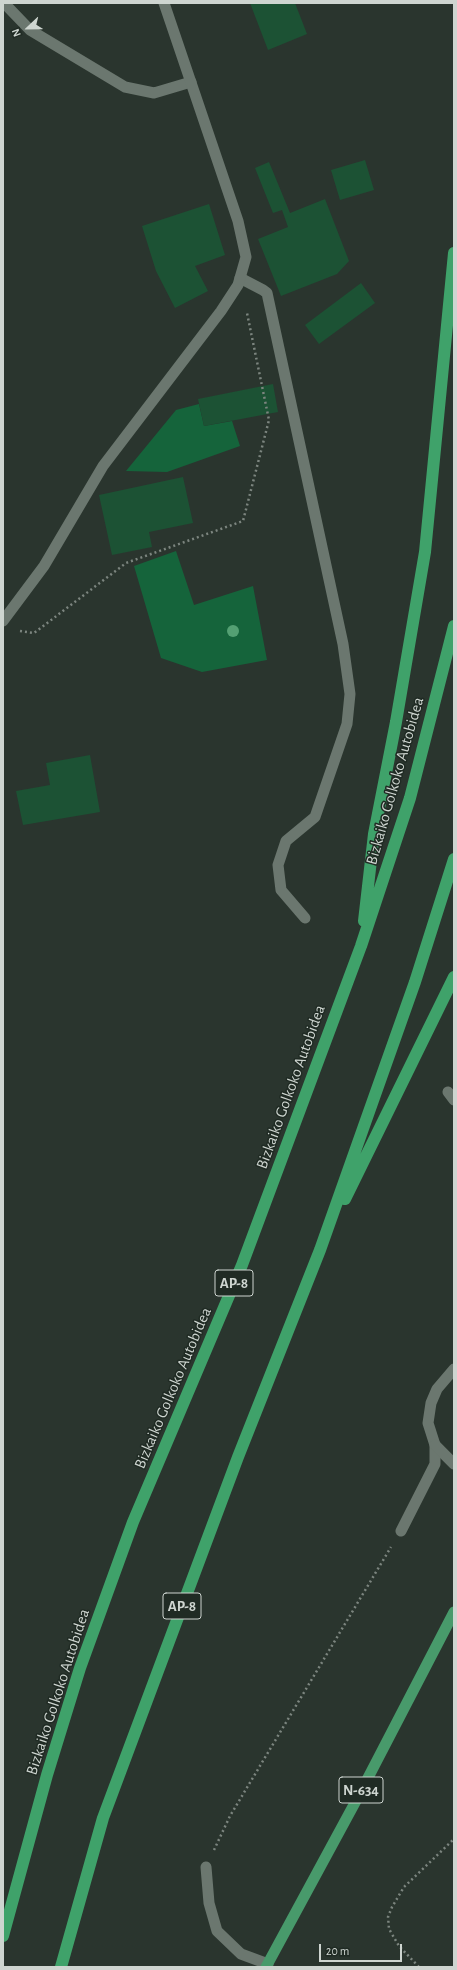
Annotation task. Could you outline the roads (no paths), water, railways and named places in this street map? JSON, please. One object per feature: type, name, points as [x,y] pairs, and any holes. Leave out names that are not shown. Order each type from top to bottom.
[{"type":"highway","points":[[361,946],[374,834],[396,722],[425,552],[454,253]]},
{"type":"highway","name":"Bizkaiko Golkoko Autobidea","points":[[3,1936],[47,1775],[80,1668],[133,1522],[242,1266],[361,946],[410,798],[454,626]]},
{"type":"highway","name":"AP-8","points":[[60,1967],[103,1818],[238,1457],[320,1250],[415,982],[454,859]]},
{"type":"highway","points":[[320,1250],[454,977]]},
{"type":"highway","name":"N-634","points":[[267,1965],[357,1799],[454,1612]]},
{"type":"street","points":[[4,3],[30,30],[125,86],[154,93],[191,82]]},
{"type":"street","points":[[3,621],[44,566],[103,466],[221,311],[238,285],[246,257],[238,221],[164,3]]},
{"type":"street","points":[[240,278],[267,293],[344,644],[350,694],[347,724],[316,817],[286,842],[278,865],[281,890],[305,918]]},
{"type":"street","points":[[401,1531],[435,1464],[435,1445],[428,1423],[430,1403],[437,1389],[454,1369]]},
{"type":"street","points":[[435,1445],[454,1464]]},
{"type":"street","points":[[206,1867],[210,1903],[217,1932],[241,1954],[267,1965]]}]
